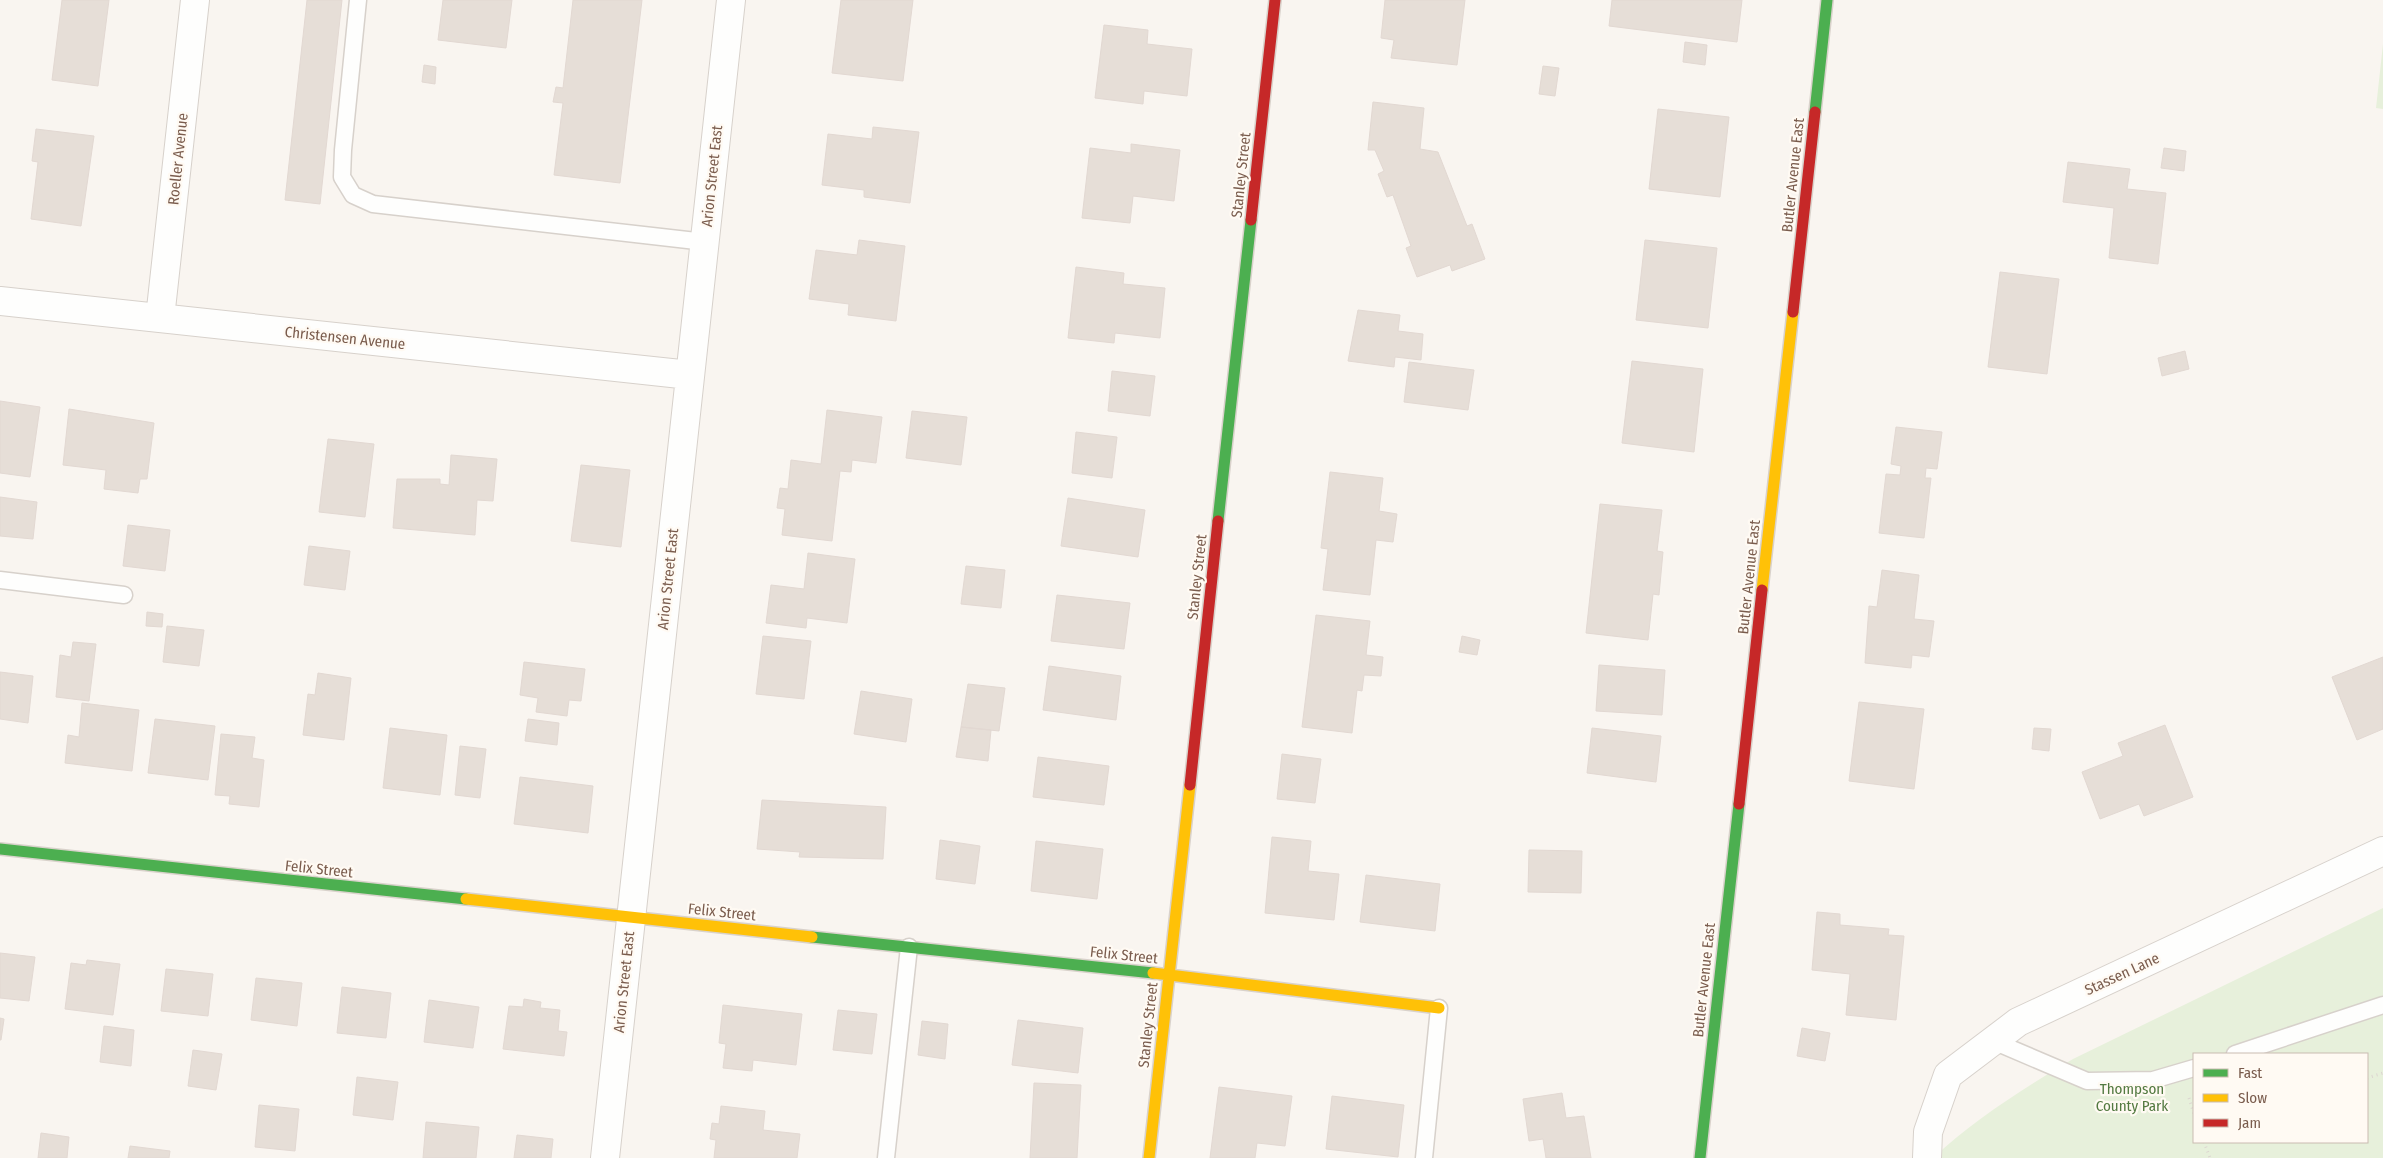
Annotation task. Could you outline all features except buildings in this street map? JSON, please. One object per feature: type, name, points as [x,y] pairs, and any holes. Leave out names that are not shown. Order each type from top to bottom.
[{"type":"street","name":"Roeller Avenue","points":[[160,318],[195,0]]},
{"type":"street","name":"Arion Street East","points":[[604,1158],[731,0]]},
{"type":"street","name":"Stanley Street","points":[[1149,1158],[1275,0]]},
{"type":"street","name":"Butler Avenue East","points":[[1700,1158],[1827,0]]},
{"type":"street","name":"Christensen Avenue","points":[[0,301],[690,375]]},
{"type":"street","name":"Felix Street","points":[[0,850],[1169,975],[1439,1008]]},
{"type":"street","name":"Stassen Lane","points":[[1927,1158],[1928,1132],[1948,1075],[2018,1022],[2383,851]]},
{"type":"lane","points":[[358,0],[343,150],[342,178],[353,195],[373,204],[705,242]]},
{"type":"lane","points":[[0,580],[124,596]]},
{"type":"lane","points":[[886,1158],[909,947]]},
{"type":"lane","points":[[2238,1053],[2383,1005]]},
{"type":"lane","points":[[1424,1158],[1439,1008]]},
{"type":"lane","points":[[1993,1041],[2087,1081],[2153,1080],[2193,1068]]},
{"type":"path","points":[[2368,1078],[2383,1073]]},
{"type":"path","points":[[2204,1143],[2210,1158]]},
{"type":"green space","points":[[2383,44],[2383,109],[2376,108]]},
{"type":"green space","name":"Thompson County Park","points":[[2383,908],[2383,1158],[1933,1158],[1966,1130],[2036,1081],[2073,1059]]},
{"type":"traffic: fast","points":[[1815,112],[1827,0]]},
{"type":"traffic: fast","points":[[1218,521],[1251,220]]},
{"type":"traffic: fast","points":[[1700,1158],[1739,804]]},
{"type":"traffic: fast","points":[[0,849],[466,899]]},
{"type":"traffic: fast","points":[[812,937],[1153,973]]},
{"type":"traffic: slow","points":[[1762,590],[1793,312]]},
{"type":"traffic: slow","points":[[1149,1158],[1190,785]]},
{"type":"traffic: slow","points":[[466,899],[812,937]]},
{"type":"traffic: slow","points":[[1153,973],[1439,1008]]},
{"type":"traffic: jam","points":[[1251,220],[1275,0]]},
{"type":"traffic: jam","points":[[1793,312],[1815,112]]},
{"type":"traffic: jam","points":[[1190,785],[1218,521]]},
{"type":"traffic: jam","points":[[1739,804],[1762,590]]}]
